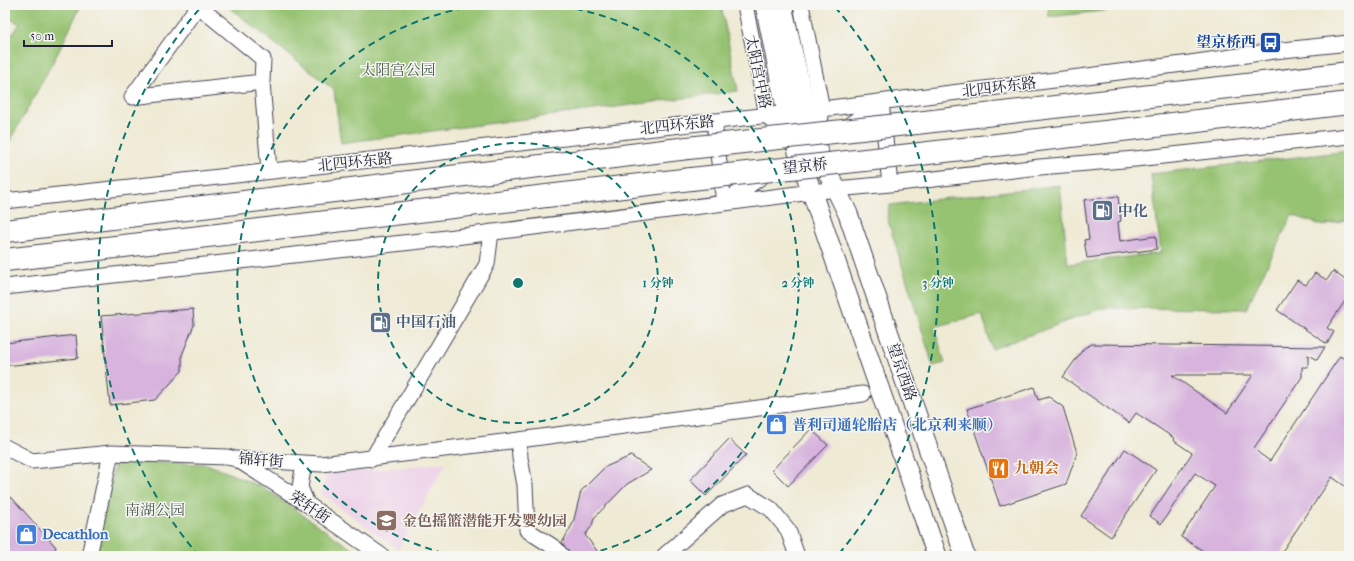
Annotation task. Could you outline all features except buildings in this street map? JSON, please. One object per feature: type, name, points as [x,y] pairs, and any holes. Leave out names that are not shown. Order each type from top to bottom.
[{"type":"highway","name":"北四环东路","points":[[916,123],[1349,72]]},
{"type":"highway","name":"望京桥","points":[[5,260],[691,179],[1349,104]]},
{"type":"highway","name":"望京桥","points":[[688,148],[916,123]]},
{"type":"highway","name":"北四环东路","points":[[5,231],[688,148]]},
{"type":"main road","name":"太阳宫中路","points":[[765,5],[787,113],[798,152]]},
{"type":"main road","points":[[782,5],[814,110]]},
{"type":"main road","name":"望京西路","points":[[814,110],[816,150],[850,221],[965,556]]},
{"type":"main road","name":"望京西路","points":[[798,152],[937,556]]},
{"type":"street","name":"太阳宫中路","points":[[745,5],[767,115],[798,152]]},
{"type":"street","points":[[801,5],[814,110]]},
{"type":"street","points":[[262,82],[132,97],[197,6],[262,59],[262,82],[269,172]]},
{"type":"street","name":"北四环东路","points":[[5,201],[814,110],[1168,66],[1274,51],[1349,43]]},
{"type":"street","points":[[724,202],[798,152],[816,150],[881,102]]},
{"type":"street","points":[[881,102],[890,184]]},
{"type":"street","points":[[714,121],[724,202]]},
{"type":"street","points":[[5,287],[491,232],[836,189],[1349,136]]},
{"type":"street","points":[[372,458],[487,264],[491,232]]},
{"type":"street","name":"锦轩街","points":[[5,447],[32,461],[111,453],[228,457],[236,459],[321,464],[519,440],[863,394]]},
{"type":"street","points":[[519,440],[520,458],[525,485],[527,530],[555,548],[562,556]]},
{"type":"street","points":[[89,556],[111,453]]},
{"type":"street","name":"荣轩街","points":[[236,459],[307,504],[382,556]]},
{"type":"street","points":[[304,464],[300,487],[307,504]]},
{"type":"street","points":[[664,556],[722,504],[748,496],[771,509],[784,524],[788,530],[797,556]]},
{"type":"shaded area","name":"金色摇篮潜能开发婴幼园","points":[[446,463],[398,549],[321,494],[327,474]]},
{"type":"green space","points":[[5,5],[81,5],[61,47],[5,150],[5,44],[20,24],[5,16]]},
{"type":"green space","name":"太阳宫公园","points":[[226,5],[721,5],[738,91],[341,143],[334,90]]},
{"type":"green space","points":[[1048,5],[1154,5],[1049,17]]},
{"type":"green space","points":[[1349,151],[1349,219],[1324,226],[1292,215],[1246,309],[1103,308],[992,349],[982,314],[934,327],[945,363],[933,366],[887,217],[890,205],[1060,185],[1068,264],[1161,253],[1151,174]]},
{"type":"green space","name":"南湖公园","points":[[115,462],[207,464],[264,488],[362,556],[96,556]]},
{"type":"place","name":"望京桥西","points":[[1271,42]]},
{"type":"place","name":"中化","points":[[1102,211]]},
{"type":"place","name":"中国石油","points":[[380,322]]},
{"type":"place","name":"普利司通轮胎店（北京利来顺）","points":[[776,425]]},
{"type":"place","name":"九朝会","points":[[998,468]]},
{"type":"place","name":"金色摇篮潜能开发婴幼园","points":[[387,521]]},
{"type":"place","name":"Decathlon","points":[[26,534]]}]
